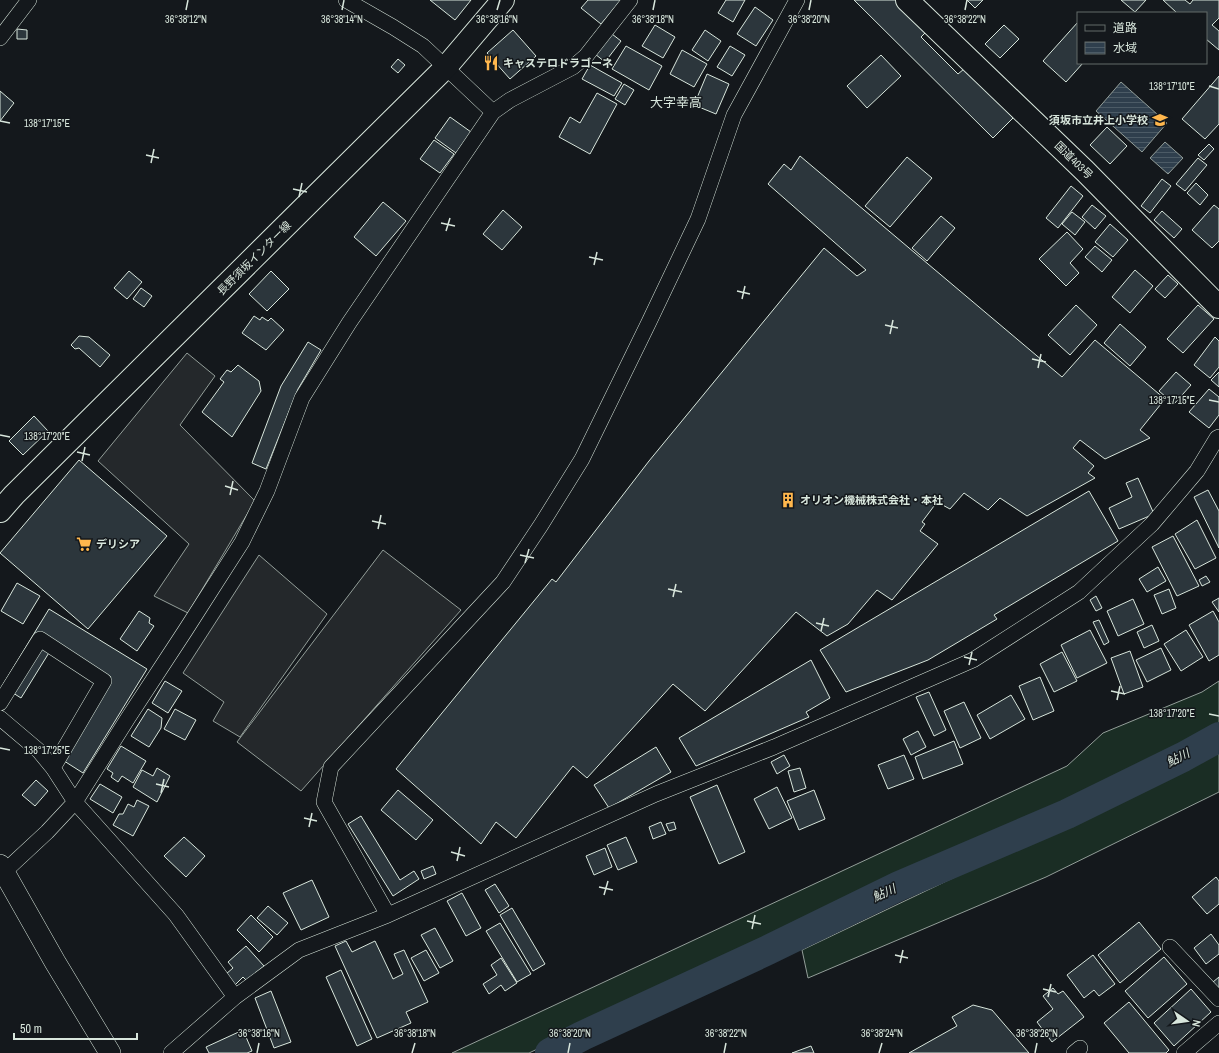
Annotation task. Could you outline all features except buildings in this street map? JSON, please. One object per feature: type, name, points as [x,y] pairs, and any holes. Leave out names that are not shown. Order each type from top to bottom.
[{"type":"main road","name":"長野須坂インター線","points":[[0,511],[14,495],[446,67],[503,0]]},
{"type":"main road","name":"国道403号","points":[[907,0],[1085,171],[1219,307]]},
{"type":"street","points":[[0,38],[29,0]]},
{"type":"street","points":[[346,0],[423,46],[493,112]]},
{"type":"street","points":[[110,1053],[2,868],[47,832],[75,802],[242,542],[267,491],[302,398],[348,323],[493,112],[510,100],[573,67],[586,56],[630,0]]},
{"type":"street","points":[[388,915],[324,802],[331,767],[503,582],[582,459],[698,219],[734,114],[797,0]]},
{"type":"street","points":[[171,1053],[235,996],[299,950],[388,915],[656,794],[774,747],[973,660],[1079,592],[1152,524],[1197,471],[1219,437]]},
{"type":"street","points":[[0,703],[40,639],[104,681],[53,768]]},
{"type":"street","points":[[0,718],[39,751],[53,768],[75,802],[176,916],[235,996]]},
{"type":"street","points":[[1170,947],[1219,999]]},
{"type":"street","points":[[1184,1053],[1219,1023]]},
{"type":"green space","points":[[1219,681],[1219,729],[1165,760],[1074,803],[754,945],[529,1053],[452,1053],[1067,766],[1103,733],[1202,692]]},
{"type":"green space","points":[[1219,751],[1219,792],[1046,877],[808,978],[802,950]]},
{"type":"shaded area","points":[[187,353],[215,376],[180,425],[255,501],[188,613],[154,596],[189,544],[98,461]]},
{"type":"shaded area","points":[[383,550],[461,610],[301,791],[237,742]]},
{"type":"shaded area","points":[[259,555],[327,614],[240,737],[213,721],[224,702],[183,673]]},
{"type":"water","points":[[1121,82],[1167,123],[1142,152],[1096,111]]},
{"type":"water","points":[[1165,142],[1183,158],[1168,174],[1150,158]]},
{"type":"waterway","name":"鮎川","points":[[550,1053],[582,1036],[768,950],[899,886],[1067,814],[1183,757],[1219,737]]},
{"type":"place","name":"キャステロドラゴーネ","points":[[491,63]]},
{"type":"place","name":"須坂市立井上小学校","points":[[1160,120]]},
{"type":"place","name":"オリオン機械株式会社・本社","points":[[788,500]]},
{"type":"place","name":"デリシア","points":[[84,544]]},
{"type":"district","name":"大字幸高","points":[[676,102]]}]
